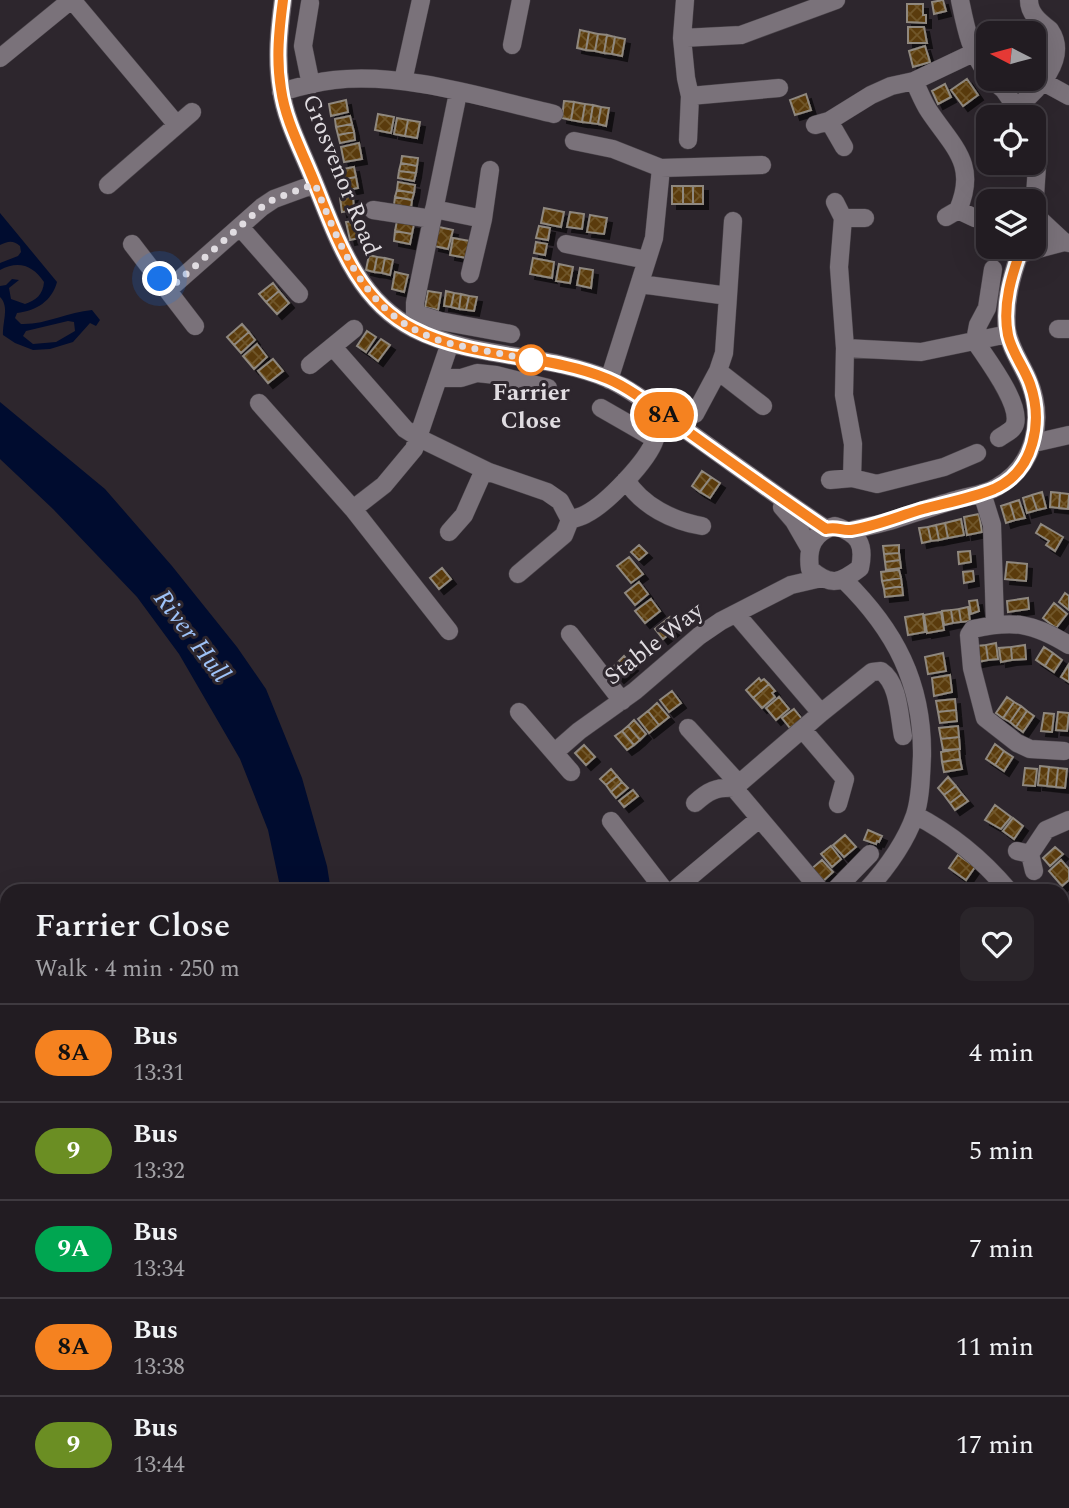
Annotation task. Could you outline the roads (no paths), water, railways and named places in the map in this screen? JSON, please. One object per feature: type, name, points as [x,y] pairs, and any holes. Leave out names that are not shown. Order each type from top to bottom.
[{"type":"street","points":[[0,58],[72,0],[177,125]]},
{"type":"street","name":"Grosvenor Road","points":[[283,0],[277,57],[281,92],[289,120],[353,271],[370,294],[390,314],[413,329],[450,343],[577,369],[609,380],[659,411],[826,529]]},
{"type":"street","points":[[403,81],[421,0]]},
{"type":"street","points":[[685,0],[682,38],[690,96],[688,140]]},
{"type":"street","points":[[682,38],[741,34],[836,0]]},
{"type":"street","points":[[960,0],[967,35],[976,57]]},
{"type":"street","points":[[1027,105],[1047,84],[1060,64],[1063,51],[1059,38],[1035,16],[1029,6],[1029,0]]},
{"type":"street","points":[[512,45],[521,3]]},
{"type":"street","points":[[310,4],[303,46],[311,85]]},
{"type":"street","points":[[844,147],[822,123],[871,95],[891,86],[915,81],[973,53]]},
{"type":"street","points":[[281,92],[357,79],[403,81],[554,114]]},
{"type":"street","points":[[915,81],[927,109],[963,159],[967,180],[960,215]]},
{"type":"street","points":[[1047,84],[1069,96]]},
{"type":"street","points":[[690,96],[779,88]]},
{"type":"street","points":[[1002,91],[1014,105]]},
{"type":"street","points":[[458,93],[415,313],[440,321],[511,334]]},
{"type":"street","points":[[108,185],[192,112]]},
{"type":"street","points":[[574,141],[613,149],[662,168],[762,165]]},
{"type":"street","points":[[609,380],[654,239],[662,168]]},
{"type":"street","points":[[470,274],[490,170]]},
{"type":"street","points":[[168,290],[248,217],[274,199],[315,184]]},
{"type":"street","points":[[373,210],[482,219]]},
{"type":"street","points":[[860,480],[844,395],[845,348],[839,267],[839,210],[865,218]]},
{"type":"street","points":[[667,398],[695,414],[718,371],[724,353],[733,220]]},
{"type":"street","points":[[1046,224],[1066,243]]},
{"type":"street","points":[[240,227],[299,294]]},
{"type":"street","points":[[1046,247],[1066,243]]},
{"type":"street","points":[[132,244],[195,326]]},
{"type":"street","points":[[566,244],[647,260]]},
{"type":"street","points":[[849,531],[891,521],[997,488],[1015,473],[1027,458],[1034,443],[1034,399],[1008,334],[1008,294],[1019,259]]},
{"type":"street","points":[[993,269],[987,307],[978,325],[975,341],[997,371],[1015,413],[1016,423],[1013,429],[999,438]]},
{"type":"street","points":[[640,284],[728,296]]},
{"type":"street","points":[[310,365],[354,328]]},
{"type":"street","points":[[845,348],[921,352],[1008,334]]},
{"type":"street","points":[[353,509],[384,485],[414,449],[450,343]]},
{"type":"street","points":[[332,347],[395,420],[419,438],[484,470],[547,492],[560,501],[570,520]]},
{"type":"street","points":[[718,371],[763,406]]},
{"type":"street","points":[[439,378],[461,378],[477,373],[548,388]]},
{"type":"street","points":[[259,403],[353,509],[449,631]]},
{"type":"street","points":[[519,574],[564,535],[570,520],[587,514],[626,480],[651,450],[654,439],[601,408]]},
{"type":"street","points":[[1034,443],[1069,435]]},
{"type":"street","points":[[830,480],[860,480],[877,484],[944,467],[977,453]]},
{"type":"street","points":[[449,532],[464,515],[484,470]]},
{"type":"street","points":[[626,480],[632,490],[660,511],[687,523],[702,526]]},
{"type":"street","name":"Grosvenor Road","points":[[765,488],[794,521],[809,551]]},
{"type":"street","points":[[982,493],[992,525],[995,624]]},
{"type":"street","points":[[809,551],[810,569],[821,578],[844,580],[861,561],[875,536],[891,521]]},
{"type":"street","points":[[791,585],[814,538],[835,526],[858,538],[869,605]]},
{"type":"street","name":"Stable Way","points":[[555,752],[579,731],[622,701],[699,636],[791,585],[821,578]]},
{"type":"street","points":[[844,580],[869,605],[901,654],[917,698],[922,743],[915,815],[889,865],[872,884]]},
{"type":"street","points":[[736,614],[821,713]]},
{"type":"street","points":[[1065,751],[1030,749],[1017,743],[985,718],[972,668],[970,635],[973,629],[1009,623],[1037,628],[1069,645]]},
{"type":"street","points":[[570,634],[622,701]]},
{"type":"street","points":[[695,803],[707,792],[718,787],[737,786],[872,672],[881,671],[889,677],[903,736]]},
{"type":"street","points":[[519,712],[571,772]]},
{"type":"street","points":[[688,728],[737,786],[759,819],[815,884]]},
{"type":"street","points":[[803,730],[845,779],[838,804]]},
{"type":"street","points":[[915,815],[962,844],[989,867],[1003,884]]},
{"type":"street","points":[[681,884],[759,819]]},
{"type":"street","points":[[1027,858],[1046,830],[1069,820]]},
{"type":"street","points":[[611,821],[660,884]]},
{"type":"street","points":[[841,884],[870,854]]},
{"type":"water","points":[[0,213],[57,282],[51,295],[42,304],[17,313],[15,318],[21,324],[39,323],[92,310],[100,320],[96,326],[90,323],[73,342],[50,349],[33,350],[3,335],[5,305],[0,297],[0,286],[6,285],[12,279],[19,280],[9,288],[11,299],[25,304],[38,296],[44,282],[25,266],[13,265],[0,270],[0,263],[18,256],[21,252],[20,246],[15,243],[0,245]],"holes":[[[74,322],[75,331],[56,342],[33,344],[23,336],[26,331]]]},
{"type":"water","name":"River Hull","points":[[0,402],[105,489],[237,647],[266,689],[302,778],[330,884],[280,884],[268,830],[240,759],[179,654],[137,597],[53,509],[0,459]]},
{"type":"place","name":"Farrier Close","points":[[531,360]]}]
